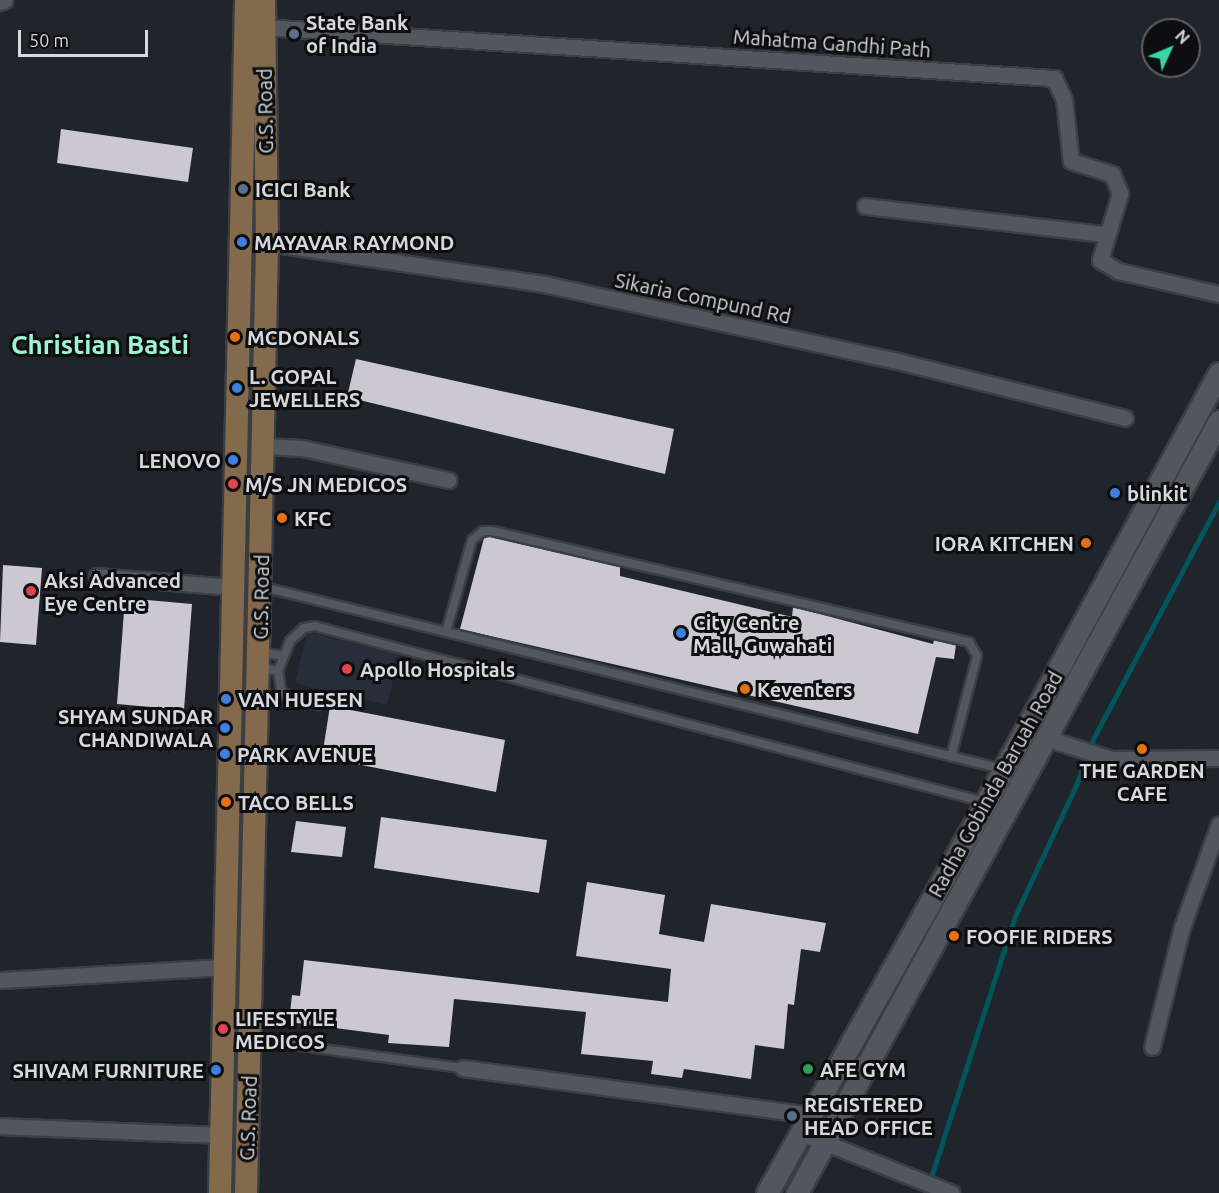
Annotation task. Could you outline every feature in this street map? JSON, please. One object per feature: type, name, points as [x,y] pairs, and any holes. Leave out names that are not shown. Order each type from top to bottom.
[{"type":"main road","name":"G.S. Road","points":[[220,1193],[226,967],[231,587],[246,0]]},
{"type":"main road","name":"G.S. Road","points":[[246,1193],[250,1039],[266,664],[261,586],[267,243],[264,0]]},
{"type":"main road","name":"Radha Gobinda Baruah Road","points":[[767,1193],[987,802],[1219,373]]},
{"type":"main road","name":"Radha Gobinda Baruah Road","points":[[797,1193],[1219,421]]},
{"type":"street","points":[[0,2],[5,0]]},
{"type":"street","name":"Mahatma Gandhi Path","points":[[264,27],[1054,78],[1064,99],[1071,161],[1112,174],[1120,194],[1105,234],[1100,260],[1118,271],[1219,294]]},
{"type":"street","points":[[865,206],[1105,234]]},
{"type":"street","name":"Sikaria Compund Rd","points":[[267,243],[544,284],[894,360],[1125,418]]},
{"type":"street","points":[[264,446],[302,448],[449,480]]},
{"type":"street","points":[[97,576],[231,587]]},
{"type":"street","points":[[1046,738],[1111,759],[1219,759]]},
{"type":"street","points":[[1152,1047],[1182,927],[1219,824]]},
{"type":"street","points":[[0,980],[226,967]]},
{"type":"street","points":[[463,1068],[811,1115]]},
{"type":"street","points":[[0,1126],[221,1135]]},
{"type":"street","points":[[801,1133],[822,1144],[917,1182],[947,1191]]},
{"type":"lane","points":[[446,632],[472,540],[483,531],[492,531],[969,642],[977,656],[951,757]]},
{"type":"lane","points":[[261,586],[1005,769]]},
{"type":"lane","points":[[266,664],[283,656],[297,633],[314,626],[987,802]]},
{"type":"lane","points":[[266,664],[283,656]]},
{"type":"lane","points":[[266,664],[281,691],[293,700],[317,705]]},
{"type":"lane","points":[[250,1039],[463,1068]]},
{"type":"shaded area","name":"Apollo Hospitals","points":[[307,632],[399,655],[387,705],[295,683]]},
{"type":"building","points":[[61,129],[193,148],[188,182],[57,163]]},
{"type":"building","points":[[356,359],[674,429],[665,474],[347,397]]},
{"type":"building","name":"City Centre Mall, Guwahati","points":[[491,537],[620,567],[620,576],[792,617],[793,607],[933,644],[934,640],[956,645],[954,659],[936,657],[918,734],[460,629],[484,538]]},
{"type":"building","points":[[3,565],[42,568],[36,645],[0,642]]},
{"type":"building","points":[[125,598],[192,604],[184,710],[117,704]]},
{"type":"building","points":[[330,706],[505,740],[496,792],[322,757]]},
{"type":"building","points":[[381,817],[547,840],[539,893],[374,868]]},
{"type":"building","points":[[296,821],[346,827],[342,857],[291,852]]},
{"type":"building","points":[[587,882],[665,895],[659,934],[704,942],[711,904],[826,923],[820,952],[801,949],[794,1005],[788,1004],[784,1049],[755,1045],[751,1079],[684,1069],[682,1078],[651,1074],[653,1061],[581,1054],[586,1012],[454,999],[449,1047],[388,1043],[389,1035],[289,1022],[292,995],[300,996],[304,960],[668,1002],[671,969],[576,956]]},
{"type":"waterway","points":[[926,1193],[1015,916],[1076,785],[1094,737],[1219,502]]},
{"type":"place","name":"State Bank of India","points":[[294,34]]},
{"type":"place","name":"ICICI Bank","points":[[243,189]]},
{"type":"place","name":"MAYAVAR RAYMOND","points":[[242,242]]},
{"type":"place","name":"MCDONALS","points":[[235,337]]},
{"type":"place","name":"L. GOPAL JEWELLERS","points":[[237,388]]},
{"type":"place","name":"LENOVO","points":[[233,460]]},
{"type":"place","name":"M/S JN MEDICOS","points":[[233,484]]},
{"type":"place","name":"blinkit","points":[[1115,493]]},
{"type":"place","name":"KFC","points":[[282,518]]},
{"type":"place","name":"IORA KITCHEN","points":[[1086,543]]},
{"type":"place","name":"Aksi Advanced Eye Centre","points":[[31,591]]},
{"type":"place","name":"City Centre Mall, Guwahati","points":[[681,633]]},
{"type":"place","name":"Apollo Hospitals","points":[[347,669]]},
{"type":"place","name":"Keventers","points":[[745,689]]},
{"type":"place","name":"VAN HUESEN","points":[[226,699]]},
{"type":"place","name":"SHYAM SUNDAR CHANDIWALA","points":[[225,728]]},
{"type":"place","name":"THE GARDEN CAFE","points":[[1142,749]]},
{"type":"place","name":"PARK AVENUE","points":[[225,754]]},
{"type":"place","name":"TACO BELLS","points":[[226,802]]},
{"type":"place","name":"FOOFIE RIDERS","points":[[954,936]]},
{"type":"place","name":"LIFESTYLE MEDICOS","points":[[223,1029]]},
{"type":"place","name":"AFE GYM","points":[[808,1069]]},
{"type":"place","name":"SHIVAM FURNITURE","points":[[216,1070]]},
{"type":"place","name":"REGISTERED HEAD OFFICE","points":[[792,1116]]},
{"type":"district","name":"Christian Basti","points":[[100,345]]}]
